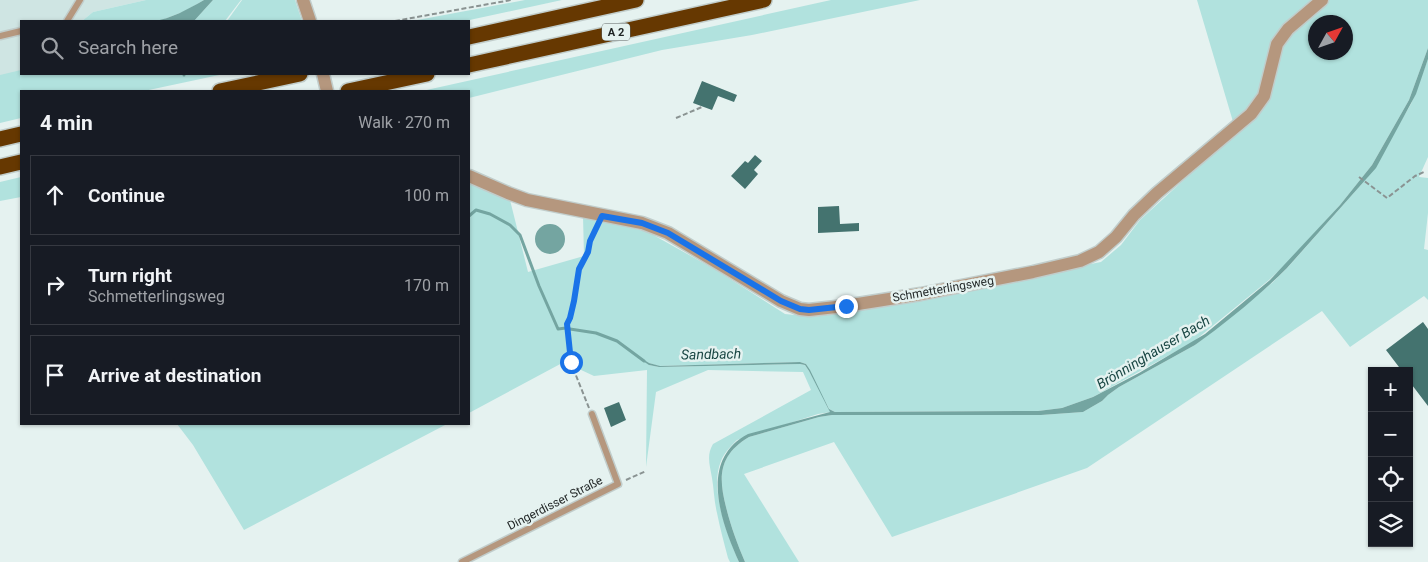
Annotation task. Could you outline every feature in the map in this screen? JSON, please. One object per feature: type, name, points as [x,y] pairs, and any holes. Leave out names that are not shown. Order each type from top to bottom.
[{"type":"highway","name":"A 2","points":[[470,37],[636,0]]},
{"type":"highway","name":"A 2","points":[[470,65],[764,0]]},
{"type":"highway","points":[[225,90],[295,75]]},
{"type":"highway","points":[[353,90],[422,75]]},
{"type":"highway","points":[[0,139],[20,134]]},
{"type":"highway","points":[[0,167],[20,162]]},
{"type":"street","points":[[304,0],[310,20]]},
{"type":"street","name":"Schmetterlingsweg","points":[[470,176],[528,200],[642,223],[668,233],[781,301],[800,309],[809,310],[846,306],[921,294],[1033,272],[1080,261],[1099,252],[1116,237],[1157,193],[1251,114],[1264,96],[1277,44],[1288,29],[1322,0]]},
{"type":"street","points":[[323,75],[327,90]]},
{"type":"lane","points":[[68,20],[80,0]]},
{"type":"lane","points":[[0,36],[20,31]]},
{"type":"lane","name":"Dingerdisser Straße","points":[[462,562],[618,484],[592,414]]},
{"type":"path","points":[[401,20],[511,0]]},
{"type":"path","points":[[676,118],[702,107]]},
{"type":"path","points":[[1358,178],[1387,198],[1414,176],[1424,172]]},
{"type":"path","points":[[592,414],[571,362],[567,324],[574,301],[579,269],[602,216]]},
{"type":"path","points":[[618,484],[646,470]]},
{"type":"shaded area","points":[[0,0],[146,0],[93,12],[83,20],[20,20],[20,75],[0,86]]},
{"type":"shaded area","points":[[146,0],[204,0],[185,11],[162,20],[83,20],[93,12]]},
{"type":"shaded area","points":[[204,0],[213,0],[195,20],[160,20],[186,10]]},
{"type":"shaded area","points":[[213,0],[241,0],[226,20],[195,20]]},
{"type":"shaded area","points":[[242,0],[295,0],[302,20],[228,20]]},
{"type":"shaded area","points":[[525,0],[562,0],[470,20],[417,20]]},
{"type":"shaded area","points":[[831,0],[920,0],[752,35],[662,50],[470,98],[470,90],[426,90]]},
{"type":"shaded area","points":[[1197,0],[1315,0],[1281,30],[1261,94],[1234,125]]},
{"type":"shaded area","points":[[1328,0],[1428,0],[1428,48],[1409,100],[1372,165],[1340,205],[1269,280],[1193,342],[1093,397],[1062,408],[1038,411],[835,412],[830,409],[831,412],[818,414],[737,440],[721,461],[717,485],[725,526],[739,562],[730,562],[716,509],[709,457],[711,448],[713,444],[811,390],[803,372],[708,370],[656,392],[646,467],[647,370],[594,376],[564,362],[470,412],[470,182],[510,200],[528,272],[584,256],[583,216],[648,232],[716,270],[785,314],[814,317],[1101,262],[1121,245],[1140,220],[1257,113],[1281,48],[1308,18],[1308,60],[1353,60],[1353,15],[1311,15]],"holes":[[[800,362],[806,364],[821,394],[805,365],[659,367],[649,365],[649,363],[659,366]]]},
{"type":"shaded area","points":[[1428,48],[1428,59],[1416,94],[1376,168],[1287,268],[1254,299],[1195,345],[1119,387],[1102,401],[1083,412],[1041,415],[832,415],[749,437],[739,444],[726,459],[722,476],[723,496],[734,535],[745,562],[739,562],[726,529],[718,493],[718,475],[723,459],[733,445],[748,434],[830,412],[805,365],[659,367],[649,365],[641,358],[649,363],[660,366],[800,362],[806,364],[829,409],[835,412],[1038,411],[1062,408],[1093,397],[1139,373],[1205,334],[1270,280],[1340,205],[1372,165],[1409,100]]},
{"type":"shaded area","points":[[1428,59],[1428,157],[1419,177],[1428,178],[1428,213],[1424,249],[1428,250],[1428,300],[1424,296],[1350,347],[1322,311],[1087,468],[892,537],[834,442],[744,474],[799,562],[745,562],[730,521],[722,486],[723,467],[726,459],[739,444],[749,437],[832,415],[1041,415],[1083,412],[1102,401],[1119,387],[1195,345],[1272,283],[1289,266],[1367,178],[1411,104]]},
{"type":"shaded area","points":[[20,70],[20,75],[219,75],[149,90],[20,90],[20,118],[0,123],[0,75]]},
{"type":"shaded area","points":[[20,177],[20,197],[0,201],[0,182]]},
{"type":"shaded area","points":[[550,224],[560,229],[565,239],[560,249],[550,254],[540,249],[535,239],[540,229]]},
{"type":"shaded area","points":[[178,425],[445,425],[244,530],[193,445]]},
{"type":"building","points":[[702,81],[737,95],[734,102],[718,96],[712,110],[693,103]]},
{"type":"building","points":[[755,155],[762,161],[754,170],[758,174],[745,189],[731,176],[745,161],[748,163]]},
{"type":"building","points":[[839,206],[840,224],[859,223],[859,231],[818,233],[818,207]]},
{"type":"building","points":[[1423,322],[1428,329],[1428,406],[1413,386],[1413,367],[1399,367],[1386,350]]},
{"type":"building","points":[[619,402],[626,420],[611,427],[604,408]]},
{"type":"waterway","name":"Sandbach","points":[[470,215],[476,210],[490,214],[510,225],[520,235],[558,329],[566,328]]},
{"type":"waterway","name":"Sandbach","points":[[570,329],[596,333],[617,341],[644,361]]},
{"type":"route","points":[[571,362],[567,324],[574,301],[579,269],[602,216],[642,223],[668,233],[781,301],[800,309],[809,310],[846,306]]},
{"type":"water label","name":"Brönninghauser Bach","points":[[1153,352]]}]
